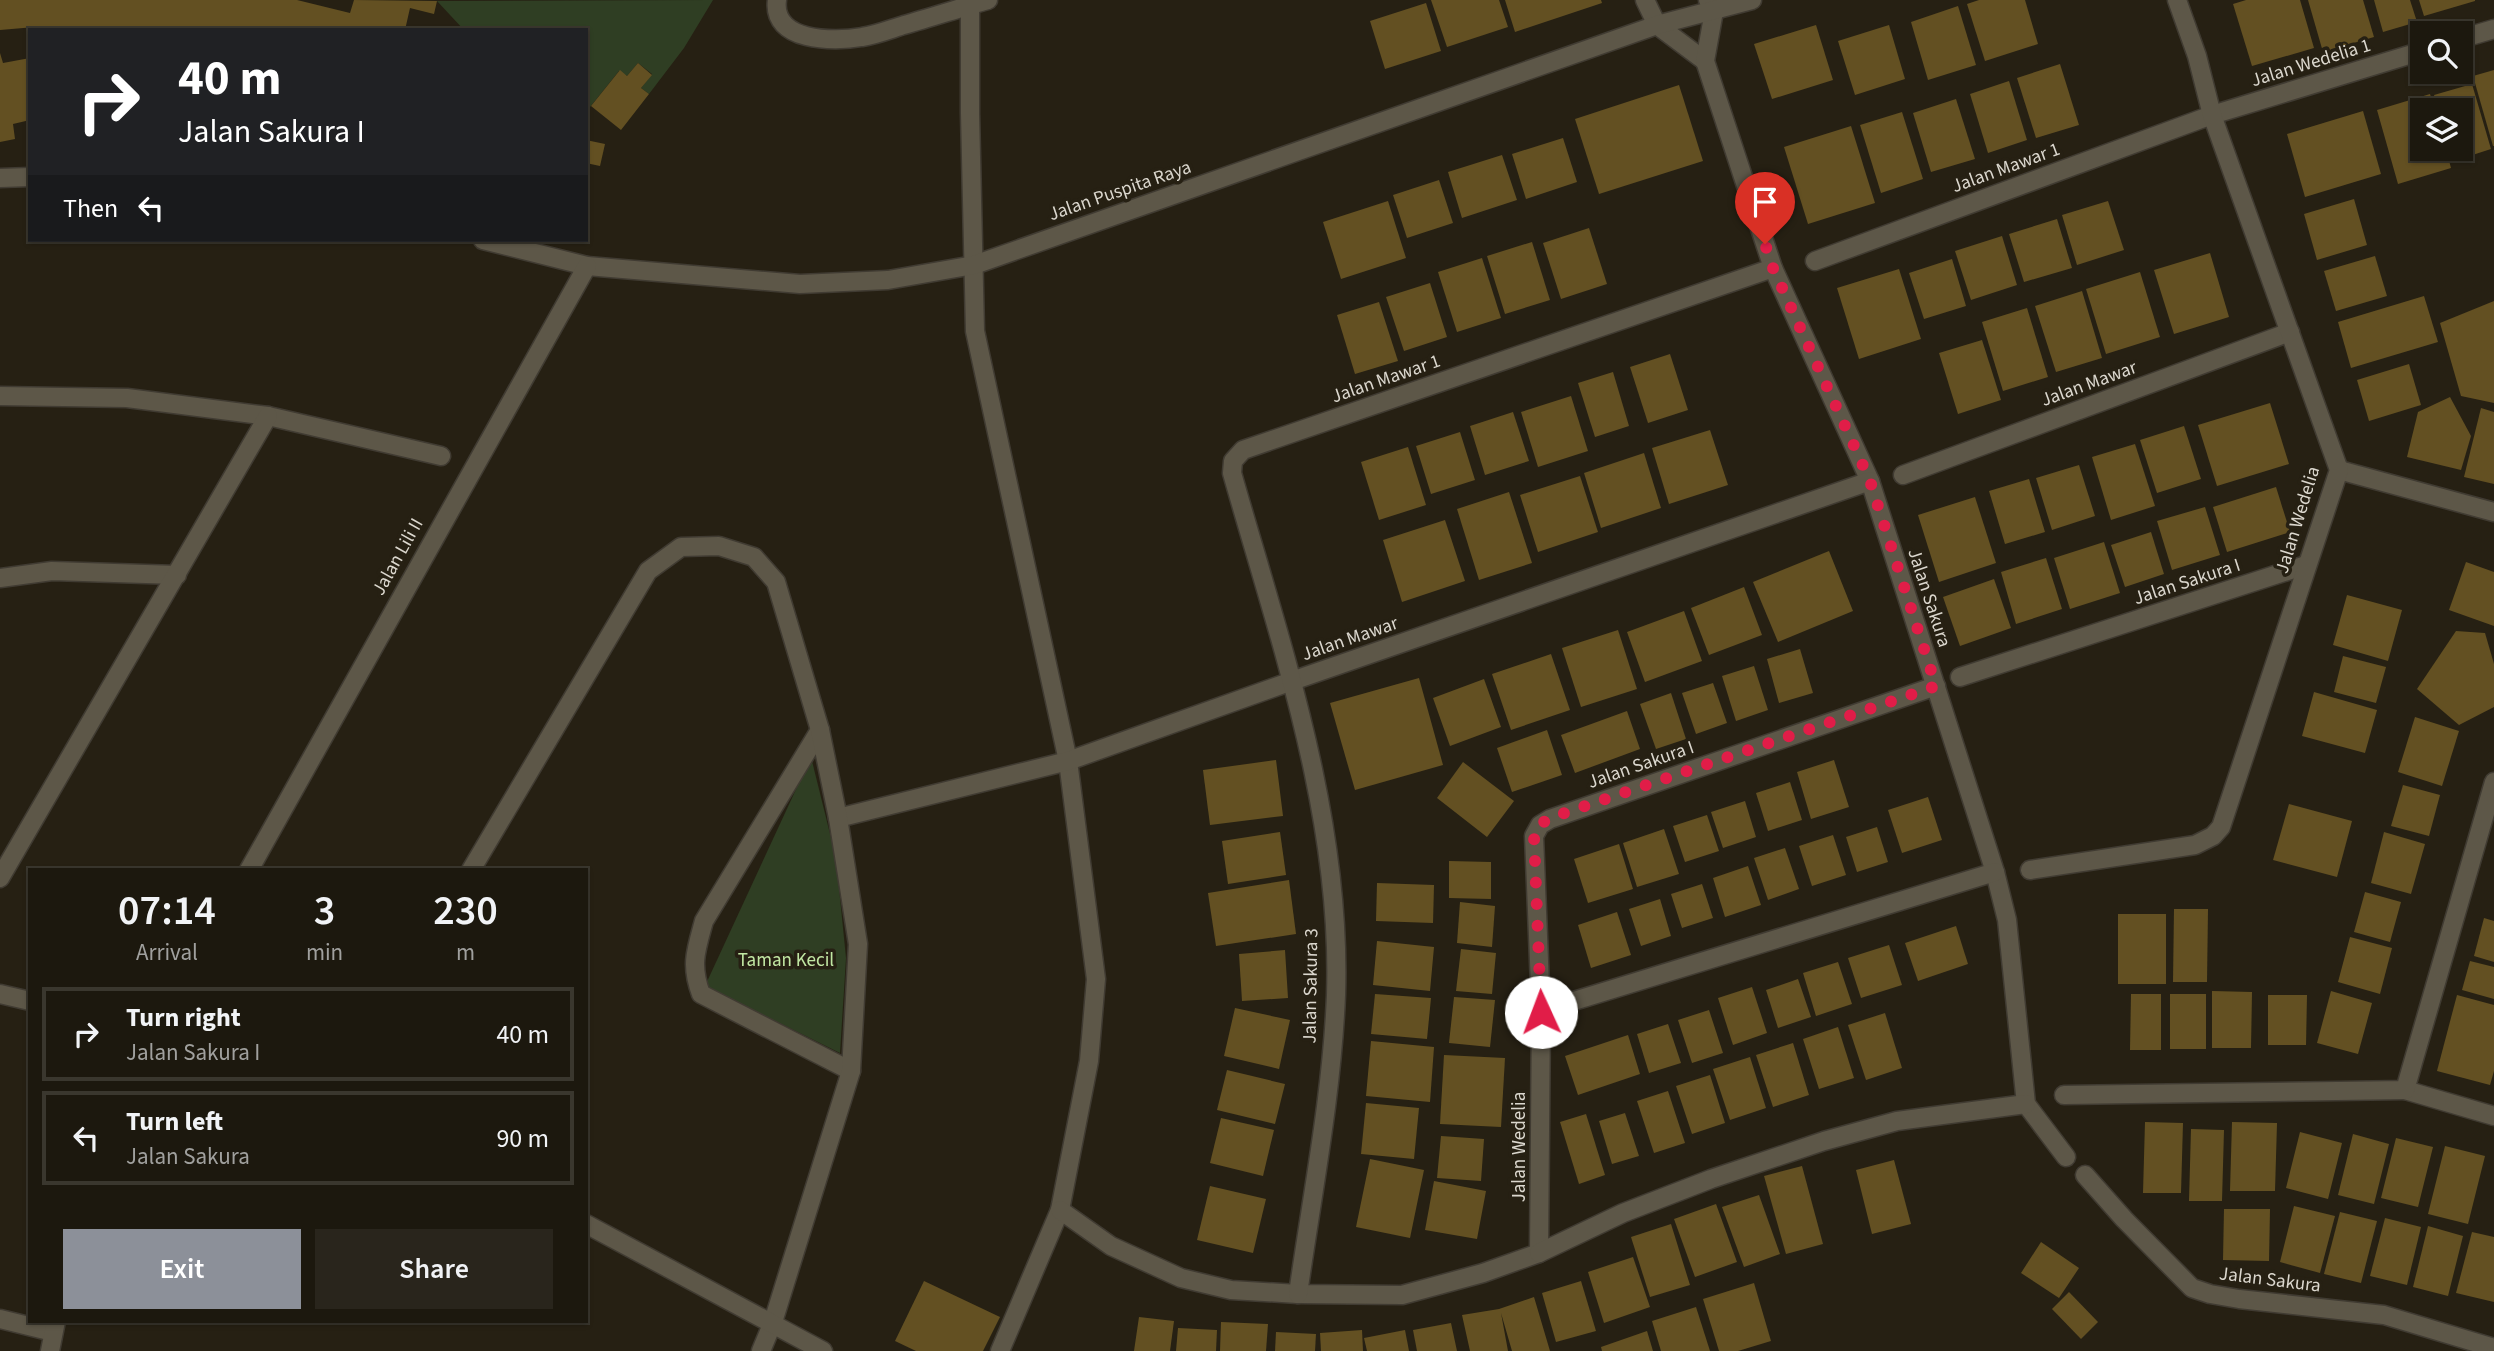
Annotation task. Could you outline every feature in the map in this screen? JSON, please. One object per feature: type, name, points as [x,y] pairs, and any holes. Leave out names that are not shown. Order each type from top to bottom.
[{"type":"street","points":[[777,0],[776,10],[783,25],[802,36],[833,40],[863,37],[970,3],[988,0]]},
{"type":"street","points":[[1645,0],[1657,25],[1706,61]]},
{"type":"street","name":"Jalan Puspita Raya","points":[[491,242],[587,266],[800,284],[888,280],[974,265],[1711,6],[1752,0]]},
{"type":"street","name":"Jalan Wedelia","points":[[2030,870],[2195,845],[2213,836],[2221,827],[2339,470],[2212,115],[2197,56],[2177,0]]},
{"type":"street","points":[[970,3],[975,331],[1068,761],[1096,979],[1089,1061],[1060,1210],[1000,1351]]},
{"type":"street","name":"Jalan Sakura","points":[[1711,6],[1706,61],[1773,268],[1870,481],[1995,872],[2007,920],[2026,1104]]},
{"type":"street","points":[[2473,35],[2494,29]]},
{"type":"street","name":"Jalan Wedelia 1","points":[[2212,115],[2410,55]]},
{"type":"street","name":"Jalan Mawar 1","points":[[1815,261],[2212,115]]},
{"type":"street","points":[[0,178],[28,177]]},
{"type":"street","name":"Jalan Lili II","points":[[250,868],[587,266]]},
{"type":"street","name":"Jalan Mawar 1","points":[[1292,681],[1232,473],[1233,461],[1237,455],[1243,450],[1773,268]]},
{"type":"street","name":"Jalan Mawar","points":[[1903,475],[2290,332]]},
{"type":"street","points":[[0,396],[127,398],[268,416],[441,456]]},
{"type":"street","points":[[0,878],[268,416]]},
{"type":"street","points":[[2339,470],[2494,512]]},
{"type":"street","name":"Jalan Mawar","points":[[838,818],[1068,761],[1870,481]]},
{"type":"street","points":[[472,868],[648,571],[681,547],[719,546],[754,557],[776,582],[820,730],[838,818],[858,944],[851,1072],[773,1322],[761,1351]]},
{"type":"street","name":"Jalan Sakura I","points":[[1960,677],[2306,565]]},
{"type":"street","points":[[0,578],[52,571],[177,575]]},
{"type":"street","name":"Jalan Sakura 3","points":[[1292,681],[1316,776],[1329,864],[1336,994],[1326,1101],[1298,1294]]},
{"type":"street","name":"Jalan Sakura I","points":[[1541,1012],[1534,836],[1539,825],[1550,818],[1936,686]]},
{"type":"street","points":[[820,730],[704,921],[694,956],[695,977],[701,994],[851,1072]]},
{"type":"street","points":[[2405,1090],[2494,782]]},
{"type":"street","points":[[1541,1012],[1995,872]]},
{"type":"street","points":[[0,994],[28,1001]]},
{"type":"street","name":"Jalan Wedelia","points":[[1539,1253],[1541,1012]]},
{"type":"street","points":[[2064,1095],[2405,1090],[2494,1116]]},
{"type":"street","points":[[1060,1210],[1111,1246],[1181,1278],[1231,1290],[1402,1295],[1483,1273],[1539,1253],[1623,1213],[1711,1179],[1824,1141],[1897,1121],[2026,1104],[2066,1157]]},
{"type":"street","name":"Jalan Sakura","points":[[2085,1175],[2192,1288],[2239,1299],[2384,1315],[2494,1348]]},
{"type":"street","points":[[588,1225],[823,1351]]},
{"type":"street","points":[[0,1319],[28,1323]]},
{"type":"street","points":[[31,1323],[55,1326],[50,1351]]},
{"type":"green space","points":[[713,0],[684,48],[649,94],[641,88],[652,74],[638,63],[627,76],[619,71],[588,110],[588,28],[462,28],[437,1]]},
{"type":"green space","name":"Taman Kecil","points":[[811,757],[836,858],[846,958],[840,1053],[705,986]]},
{"type":"building","points":[[0,0],[297,0],[350,13],[354,0],[437,1],[434,14],[410,8],[405,28],[35,27],[0,30]]},
{"type":"building","points":[[1431,0],[1499,0],[1508,27],[1447,47]]},
{"type":"building","points":[[1505,0],[1601,0],[1602,3],[1515,32]]},
{"type":"building","points":[[1979,0],[2025,0],[2038,44],[1985,61],[1967,4]]},
{"type":"building","points":[[2246,0],[2300,0],[2314,48],[2252,66],[2233,4]]},
{"type":"building","points":[[2308,0],[2363,0],[2374,37],[2323,52]]},
{"type":"building","points":[[2374,0],[2410,0],[2417,21],[2383,32]]},
{"type":"building","points":[[2419,0],[2475,0],[2475,1],[2424,16]]},
{"type":"building","points":[[1426,3],[1441,51],[1385,69],[1370,21]]},
{"type":"building","points":[[1958,6],[1976,65],[1928,80],[1911,22]]},
{"type":"building","points":[[1816,25],[1833,80],[1772,99],[1754,44]]},
{"type":"building","points":[[1889,25],[1905,79],[1855,95],[1838,41]]},
{"type":"building","points":[[0,53],[3,63],[28,58],[28,120],[13,124],[15,139],[0,142]]},
{"type":"building","points":[[638,63],[652,75],[641,88],[649,94],[621,130],[591,106],[620,70],[627,76]]},
{"type":"building","points":[[2060,64],[2079,125],[2036,138],[2017,78]]},
{"type":"building","points":[[2494,70],[2494,146],[2493,146],[2473,76]]},
{"type":"building","points":[[2009,81],[2027,140],[1988,153],[1970,94]]},
{"type":"building","points":[[2472,84],[2491,149],[2473,155],[2473,98],[2435,98],[2434,95]]},
{"type":"building","points":[[1679,85],[1703,161],[1599,194],[1575,119]]},
{"type":"building","points":[[1956,99],[1975,159],[1931,172],[1913,113]]},
{"type":"building","points":[[2410,100],[2410,161],[2449,161],[2451,168],[2398,184],[2377,110]]},
{"type":"building","points":[[2363,111],[2381,174],[2305,197],[2287,134]]},
{"type":"building","points":[[1902,112],[1923,179],[1881,193],[1860,125]]},
{"type":"building","points":[[1851,126],[1875,203],[1808,224],[1784,147]]},
{"type":"building","points":[[1563,138],[1577,182],[1526,199],[1512,154]]},
{"type":"building","points":[[588,140],[605,144],[600,166],[588,163]]},
{"type":"building","points":[[1502,155],[1517,200],[1462,218],[1448,172]]},
{"type":"building","points":[[1439,180],[1453,223],[1407,238],[1393,195]]},
{"type":"building","points":[[2354,199],[2367,245],[2317,260],[2304,214]]},
{"type":"building","points":[[1388,201],[1406,258],[1341,279],[1323,222]]},
{"type":"building","points":[[2108,201],[2124,250],[2077,265],[2062,215]]},
{"type":"building","points":[[2057,219],[2072,268],[2024,282],[2009,234]]},
{"type":"building","points":[[1589,228],[1607,284],[1561,299],[1543,243]]},
{"type":"building","points":[[2002,236],[2017,285],[1971,300],[1955,251]]},
{"type":"building","points":[[1532,242],[1550,300],[1505,314],[1487,256]]},
{"type":"building","points":[[2210,253],[2229,317],[2174,334],[2154,270]]},
{"type":"building","points":[[2375,256],[2387,296],[2336,311],[2324,271]]},
{"type":"building","points":[[1482,258],[1501,318],[1457,332],[1438,272]]},
{"type":"building","points":[[1952,259],[1966,306],[1924,319],[1909,273]]},
{"type":"building","points":[[1899,269],[1921,339],[1859,359],[1837,288]]},
{"type":"building","points":[[2140,272],[2160,337],[2106,354],[2086,289]]},
{"type":"building","points":[[1430,283],[1447,337],[1404,351],[1386,297]]},
{"type":"building","points":[[2082,291],[2102,358],[2056,372],[2035,306]]},
{"type":"building","points":[[2424,296],[2438,342],[2351,368],[2338,322]]},
{"type":"building","points":[[2494,301],[2494,403],[2461,396],[2440,323]]},
{"type":"building","points":[[1379,302],[1398,361],[1355,374],[1337,315]]},
{"type":"building","points":[[2027,308],[2048,377],[2003,391],[1982,322]]},
{"type":"building","points":[[1982,340],[2001,400],[1958,414],[1939,353]]},
{"type":"building","points":[[1670,354],[1688,410],[1648,423],[1630,367]]},
{"type":"building","points":[[2409,364],[2421,405],[2369,421],[2357,380]]},
{"type":"building","points":[[1613,372],[1629,426],[1595,437],[1578,383]]},
{"type":"building","points":[[1571,396],[1588,451],[1538,467],[1521,412]]},
{"type":"building","points":[[2450,397],[2471,436],[2461,470],[2407,457],[2418,412]]},
{"type":"building","points":[[2270,403],[2289,464],[2217,486],[2198,425]]},
{"type":"building","points":[[2481,408],[2494,412],[2494,484],[2464,477]]},
{"type":"building","points":[[1513,412],[1529,461],[1485,475],[1470,426]]},
{"type":"building","points":[[2184,426],[2201,479],[2157,493],[2140,440]]},
{"type":"building","points":[[1710,430],[1728,485],[1669,504],[1652,448]]},
{"type":"building","points":[[1460,432],[1475,480],[1431,494],[1416,446]]},
{"type":"building","points":[[2135,444],[2155,506],[2111,520],[2092,457]]},
{"type":"building","points":[[1408,447],[1426,505],[1379,520],[1361,462]]},
{"type":"building","points":[[1644,453],[1661,508],[1601,528],[1584,473]]},
{"type":"building","points":[[2079,465],[2095,516],[2052,530],[2036,478]]},
{"type":"building","points":[[1580,476],[1598,532],[1538,552],[1520,495]]},
{"type":"building","points":[[2029,479],[2045,532],[2005,544],[1989,491]]},
{"type":"building","points":[[2276,487],[2290,532],[2227,552],[2213,507]]},
{"type":"building","points":[[1509,492],[1532,563],[1479,580],[1457,509]]},
{"type":"building","points":[[1975,497],[1996,563],[1939,582],[1918,515]]},
{"type":"building","points":[[2205,507],[2220,555],[2172,570],[2157,521]]},
{"type":"building","points":[[1445,520],[1465,581],[1402,602],[1383,540]]},
{"type":"building","points":[[2151,532],[2164,574],[2125,587],[2111,545]]},
{"type":"building","points":[[2104,542],[2120,593],[2070,609],[2054,558]]},
{"type":"building","points":[[1829,551],[1853,611],[1778,642],[1753,582]]},
{"type":"building","points":[[2046,558],[2062,609],[2016,624],[2001,572]]},
{"type":"building","points":[[2466,562],[2494,572],[2494,626],[2449,610]]},
{"type":"building","points":[[1994,579],[2011,628],[1960,646],[1943,597]]},
{"type":"building","points":[[1744,587],[1762,635],[1709,655],[1691,608]]},
{"type":"building","points":[[2347,595],[2402,610],[2388,661],[2333,645]]},
{"type":"building","points":[[1684,611],[1702,661],[1645,682],[1627,632]]},
{"type":"building","points":[[1618,630],[1637,689],[1581,707],[1562,648]]},
{"type":"building","points":[[2456,631],[2485,633],[2494,664],[2494,707],[2459,725],[2417,689]]},
{"type":"building","points":[[1800,649],[1813,693],[1779,703],[1767,659]]},
{"type":"building","points":[[1551,654],[1570,710],[1511,730],[1492,674]]},
{"type":"building","points":[[2343,656],[2386,667],[2376,703],[2334,692]]},
{"type":"building","points":[[1754,666],[1768,710],[1736,721],[1722,676]]},
{"type":"building","points":[[1419,678],[1443,765],[1355,790],[1330,703]]},
{"type":"building","points":[[1484,679],[1501,727],[1450,746],[1433,698]]},
{"type":"building","points":[[1713,683],[1727,723],[1696,734],[1682,693]]},
{"type":"building","points":[[2314,692],[2377,710],[2365,753],[2302,736]]},
{"type":"building","points":[[1671,693],[1686,739],[1656,749],[1640,704]]},
{"type":"building","points":[[1627,711],[1640,749],[1575,773],[1561,735]]},
{"type":"building","points":[[2415,717],[2459,731],[2442,786],[2398,772]]},
{"type":"building","points":[[1547,730],[1562,775],[1512,792],[1497,748]]},
{"type":"building","points":[[1276,760],[1283,816],[1210,825],[1203,770]]},
{"type":"building","points":[[1834,760],[1849,807],[1811,819],[1797,772]]},
{"type":"building","points":[[1463,762],[1514,801],[1487,837],[1437,798]]},
{"type":"building","points":[[1790,782],[1802,820],[1768,831],[1756,793]]},
{"type":"building","points":[[2403,785],[2440,795],[2429,836],[2391,826]]},
{"type":"building","points":[[1928,797],[1942,840],[1902,853],[1888,810]]},
{"type":"building","points":[[1745,801],[1756,837],[1723,848],[1711,812]]},
{"type":"building","points":[[2289,804],[2352,821],[2337,877],[2273,860]]},
{"type":"building","points":[[1707,815],[1719,851],[1685,862],[1673,826]]},
{"type":"building","points":[[1877,827],[1888,862],[1857,872],[1846,837]]},
{"type":"building","points":[[1664,829],[1679,874],[1637,887],[1623,843]]},
{"type":"building","points":[[1280,832],[1286,875],[1228,884],[1222,841]]},
{"type":"building","points":[[2384,832],[2425,844],[2411,894],[2371,883]]},
{"type":"building","points":[[1833,835],[1846,875],[1812,886],[1799,846]]},
{"type":"building","points":[[1619,844],[1633,889],[1588,903],[1574,859]]},
{"type":"building","points":[[1785,848],[1799,889],[1768,900],[1754,858]]},
{"type":"building","points":[[1449,861],[1491,862],[1491,899],[1449,898]]},
{"type":"building","points":[[1748,866],[1761,905],[1725,917],[1713,878]]},
{"type":"building","points":[[1289,880],[1296,934],[1216,946],[1208,893]]},
{"type":"building","points":[[1377,883],[1434,885],[1433,923],[1376,921]]},
{"type":"building","points":[[1702,884],[1713,918],[1682,928],[1671,894]]},
{"type":"building","points":[[2365,892],[2401,902],[2390,942],[2354,932]]},
{"type":"building","points":[[1660,899],[1671,936],[1641,946],[1629,909]]},
{"type":"building","points":[[1460,902],[1495,906],[1492,947],[1457,943]]},
{"type":"building","points":[[2174,909],[2208,909],[2207,982],[2173,982]]},
{"type":"building","points":[[1617,912],[1631,955],[1591,968],[1578,925]]},
{"type":"building","points":[[2118,914],[2166,914],[2166,984],[2118,984]]},
{"type":"building","points":[[2484,918],[2494,921],[2494,962],[2474,956]]},
{"type":"building","points":[[1956,926],[1968,964],[1918,981],[1905,943]]},
{"type":"building","points":[[2350,937],[2392,948],[2380,994],[2338,982]]},
{"type":"building","points":[[1377,941],[1434,947],[1430,991],[1373,985]]},
{"type":"building","points":[[1889,945],[1902,985],[1861,998],[1848,958]]},
{"type":"building","points":[[1461,949],[1496,953],[1492,994],[1456,991]]},
{"type":"building","points":[[1285,950],[1288,998],[1242,1001],[1239,954]]},
{"type":"building","points":[[2470,961],[2494,967],[2494,999],[2462,990]]},
{"type":"building","points":[[1838,962],[1852,1004],[1816,1016],[1803,973]]},
{"type":"building","points":[[1798,979],[1811,1017],[1778,1028],[1766,990]]},
{"type":"building","points":[[1752,987],[1767,1033],[1733,1045],[1718,998]]},
{"type":"building","points":[[2212,991],[2252,992],[2251,1048],[2212,1048]]},
{"type":"building","points":[[2331,991],[2372,1003],[2358,1054],[2317,1043]]},
{"type":"building","points":[[1375,994],[1431,998],[1427,1039],[1371,1034]]},
{"type":"building","points":[[2131,994],[2161,994],[2161,1050],[2130,1050]]},
{"type":"building","points":[[2170,994],[2206,994],[2206,1049],[2170,1049]]},
{"type":"building","points":[[2268,995],[2307,995],[2306,1045],[2268,1045]]},
{"type":"building","points":[[2457,995],[2494,1005],[2494,1071],[2490,1085],[2437,1071]]},
{"type":"building","points":[[1454,997],[1495,1000],[1490,1047],[1449,1043]]},
{"type":"building","points":[[1235,1008],[1290,1020],[1279,1069],[1224,1056]]},
{"type":"building","points":[[1709,1010],[1723,1053],[1692,1063],[1678,1020]]},
{"type":"building","points":[[1885,1013],[1902,1068],[1866,1080],[1848,1025]]},
{"type":"building","points":[[1668,1024],[1681,1063],[1649,1073],[1637,1034]]},
{"type":"building","points":[[1838,1027],[1854,1078],[1819,1089],[1803,1039]]},
{"type":"building","points":[[1628,1035],[1640,1074],[1578,1095],[1565,1056]]},
{"type":"building","points":[[1371,1041],[1434,1047],[1430,1102],[1366,1096]]},
{"type":"building","points":[[1793,1043],[1809,1095],[1773,1107],[1756,1055]]},
{"type":"building","points":[[1444,1055],[1505,1058],[1501,1127],[1440,1124]]},
{"type":"building","points":[[1750,1057],[1766,1108],[1730,1120],[1713,1069]]},
{"type":"building","points":[[1227,1070],[1285,1084],[1275,1124],[1217,1110]]},
{"type":"building","points":[[1710,1075],[1725,1123],[1692,1134],[1676,1086]]},
{"type":"building","points":[[1668,1091],[1685,1143],[1654,1153],[1637,1101]]},
{"type":"building","points":[[1366,1103],[1419,1108],[1414,1159],[1361,1154]]},
{"type":"building","points":[[1625,1113],[1639,1156],[1612,1164],[1599,1121]]},
{"type":"building","points":[[1586,1114],[1605,1175],[1579,1184],[1560,1122]]},
{"type":"building","points":[[1221,1118],[1274,1130],[1263,1176],[1210,1163]]},
{"type":"building","points":[[2145,1122],[2183,1123],[2181,1193],[2143,1193]]},
{"type":"building","points":[[2232,1122],[2277,1123],[2275,1191],[2230,1191]]},
{"type":"building","points":[[2191,1129],[2224,1130],[2222,1201],[2189,1201]]},
{"type":"building","points":[[2300,1132],[2342,1143],[2328,1199],[2286,1188]]},
{"type":"building","points":[[2353,1134],[2389,1144],[2374,1204],[2338,1195]]},
{"type":"building","points":[[1441,1136],[1484,1139],[1481,1181],[1437,1178]]},
{"type":"building","points":[[2396,1138],[2433,1147],[2418,1207],[2381,1198]]},
{"type":"building","points":[[2445,1146],[2485,1156],[2468,1224],[2428,1214]]},
{"type":"building","points":[[1370,1159],[1424,1170],[1410,1238],[1356,1227]]},
{"type":"building","points":[[1894,1160],[1911,1224],[1872,1234],[1856,1170]]},
{"type":"building","points":[[1802,1166],[1823,1244],[1786,1254],[1764,1176]]},
{"type":"building","points":[[1434,1181],[1486,1191],[1477,1239],[1425,1230]]},
{"type":"building","points":[[1210,1186],[1266,1199],[1253,1253],[1197,1240]]},
{"type":"building","points":[[1759,1195],[1780,1254],[1744,1267],[1722,1207]]},
{"type":"building","points":[[1716,1204],[1737,1262],[1695,1277],[1674,1219]]},
{"type":"building","points":[[2294,1206],[2335,1216],[2320,1273],[2280,1262]]},
{"type":"building","points":[[2224,1209],[2270,1209],[2269,1261],[2223,1260]]},
{"type":"building","points":[[2340,1212],[2377,1221],[2361,1283],[2324,1274]]},
{"type":"building","points":[[2385,1218],[2421,1227],[2407,1285],[2370,1276]]},
{"type":"building","points":[[1671,1224],[1690,1285],[1650,1297],[1631,1237]]},
{"type":"building","points":[[2428,1226],[2463,1236],[2448,1296],[2413,1287]]},
{"type":"building","points":[[2472,1232],[2494,1237],[2494,1302],[2456,1293]]},
{"type":"building","points":[[2041,1242],[2079,1268],[2059,1298],[2021,1273]]},
{"type":"building","points":[[1633,1257],[1650,1307],[1604,1323],[1588,1272]]},
{"type":"building","points":[[924,1281],[1000,1317],[983,1351],[916,1351],[895,1341]]},
{"type":"building","points":[[1581,1281],[1596,1331],[1556,1342],[1542,1293]]},
{"type":"building","points":[[1754,1283],[1771,1341],[1738,1351],[1719,1351],[1703,1299]]},
{"type":"building","points":[[2069,1292],[2098,1322],[2081,1339],[2052,1309]]},
{"type":"building","points":[[1534,1297],[1550,1351],[1512,1351],[1501,1313],[1508,1351],[1470,1351],[1462,1315],[1499,1309]]},
{"type":"building","points":[[1696,1307],[1710,1351],[1661,1351],[1652,1321]]},
{"type":"building","points":[[1139,1317],[1174,1321],[1170,1351],[1134,1351]]},
{"type":"building","points":[[1221,1322],[1268,1324],[1266,1351],[1220,1351]]},
{"type":"building","points":[[1451,1323],[1457,1351],[1417,1351],[1413,1330]]},
{"type":"building","points":[[1178,1328],[1217,1330],[1216,1351],[1176,1351]]},
{"type":"building","points":[[1362,1330],[1363,1351],[1321,1351],[1320,1333]]},
{"type":"building","points":[[1405,1330],[1409,1351],[1367,1351],[1364,1338]]},
{"type":"building","points":[[1647,1331],[1653,1351],[1602,1351],[1601,1347]]},
{"type":"building","points":[[1276,1332],[1316,1334],[1315,1351],[1275,1351]]},
{"type":"route","points":[[1541,1012],[1534,836],[1539,825],[1550,818],[1936,686],[1870,481],[1773,268],[1765,244]]}]
